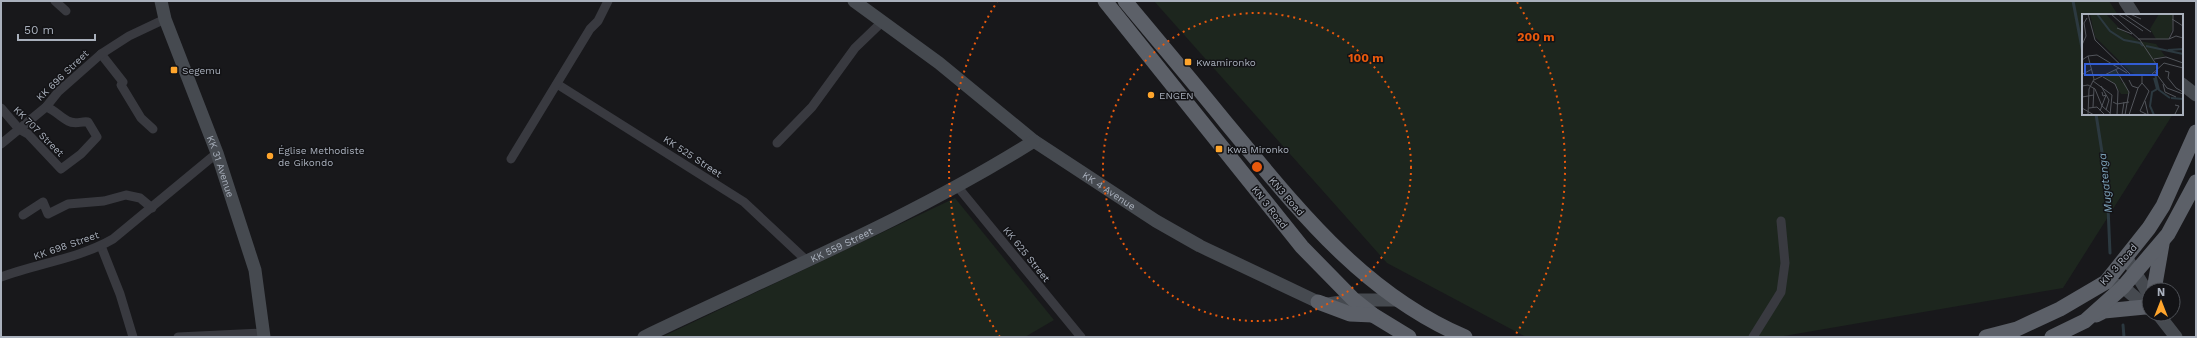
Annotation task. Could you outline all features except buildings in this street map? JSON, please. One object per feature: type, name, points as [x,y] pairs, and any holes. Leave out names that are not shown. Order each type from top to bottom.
[{"type":"highway","name":"KN 3 Road","points":[[1105,1],[1302,247],[1354,300],[1373,315],[1409,337]]},
{"type":"highway","name":"KN3 Road","points":[[1125,1],[1273,179],[1318,230],[1365,276],[1398,300],[1445,328],[1466,337]]},
{"type":"highway","name":"KN 3 Road","points":[[1986,337],[2017,329],[2060,309],[2106,282],[2163,206],[2196,132]]},
{"type":"highway","name":"KN 3 Road","points":[[2052,337],[2085,321],[2123,287],[2162,243],[2196,182]]},
{"type":"highway","points":[[2155,282],[2162,243]]},
{"type":"highway","points":[[1334,281],[1334,292],[1323,303],[1350,314],[1373,315]]},
{"type":"highway","points":[[2085,321],[2104,311],[2141,305]]},
{"type":"main road","name":"KK 31 Avenue","points":[[161,1],[165,20],[217,154],[255,270],[264,335]]},
{"type":"main road","name":"KK 4 Avenue","points":[[854,1],[939,63],[1034,141],[1162,224],[1207,249],[1323,303]]},
{"type":"main road","points":[[2125,1],[2133,14]]},
{"type":"main road","points":[[2183,85],[2196,95]]},
{"type":"main road","name":"KK 559 Street","points":[[644,337],[910,211],[957,186],[1034,141]]},
{"type":"main road","points":[[2126,257],[2141,287]]},
{"type":"main road","points":[[2106,282],[2123,287],[2141,299]]},
{"type":"main road","points":[[1323,303],[1354,300],[1398,300]]},
{"type":"main road","points":[[2164,322],[2176,337]]},
{"type":"street","points":[[55,1],[66,11]]},
{"type":"street","points":[[511,159],[590,29],[598,21],[608,1]]},
{"type":"street","name":"KK 696 Street","points":[[1,144],[46,107],[58,92],[101,54],[129,36],[165,20]]},
{"type":"street","points":[[777,143],[812,107],[855,48],[882,22]]},
{"type":"street","points":[[101,54],[124,83],[121,85],[140,116],[153,130]]},
{"type":"street","name":"KK 525 Street","points":[[557,84],[744,202],[807,261]]},
{"type":"street","name":"KK 707 Street","points":[[1,108],[19,129],[28,134],[60,169],[81,154],[97,137],[88,122],[69,122],[55,110],[46,107]]},
{"type":"street","name":"KK 698 Street","points":[[1,276],[60,261],[101,246],[113,239],[217,154]]},
{"type":"street","name":"KK 625 Street","points":[[957,186],[1080,337]]},
{"type":"street","points":[[23,215],[43,202],[48,214],[68,204],[104,201],[126,195],[140,198],[152,208]]},
{"type":"street","points":[[1753,337],[1781,292],[1785,263],[1781,221]]},
{"type":"street","points":[[101,246],[120,294],[133,337]]},
{"type":"street","points":[[178,337],[264,335]]},
{"type":"shaded area","points":[[1154,1],[2109,1],[2117,14],[2082,14],[2082,115],[2172,115],[2063,288],[1778,337],[1526,337],[1387,263]]},
{"type":"shaded area","points":[[955,198],[1054,320],[1025,337],[662,337]]},
{"type":"waterway","name":"Mugatenga","points":[[2073,1],[2082,48]]},
{"type":"waterway","name":"Mugatenga","points":[[2096,115],[2107,184],[2110,253]]},
{"type":"waterway","points":[[2123,325],[2124,337]]},
{"type":"place","name":"Kwamironko","points":[[1188,62]]},
{"type":"place","name":"Segemu","points":[[174,70]]},
{"type":"place","name":"ENGEN","points":[[1151,95]]},
{"type":"place","name":"Kwa Mironko","points":[[1219,149]]},
{"type":"place","name":"Église Methodiste de Gikondo","points":[[270,156]]}]
